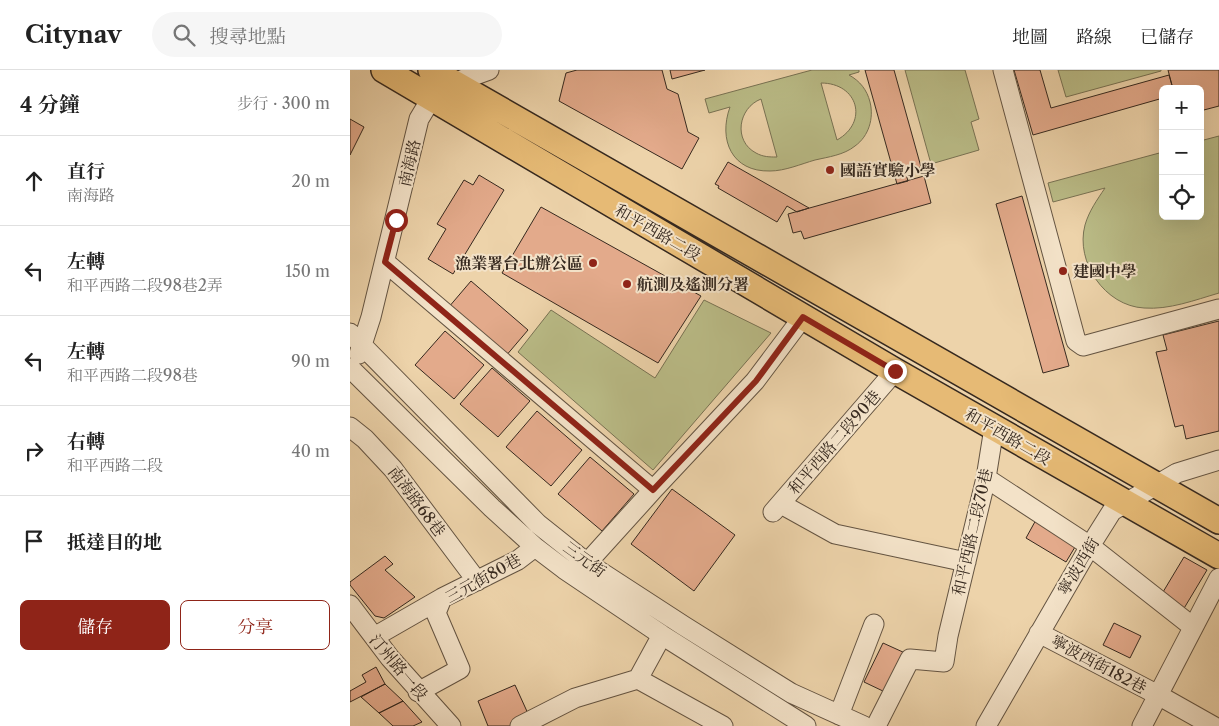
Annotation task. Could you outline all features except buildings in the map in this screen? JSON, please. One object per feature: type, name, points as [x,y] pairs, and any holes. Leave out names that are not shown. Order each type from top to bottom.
[{"type":"main road","name":"和平西路二段","points":[[384,70],[895,371],[1219,556]]},
{"type":"main road","name":"和平西路二段","points":[[431,70],[1219,521]]},
{"type":"street","name":"南海路","points":[[351,372],[356,339],[385,262],[419,119],[431,99],[453,84],[489,70]]},
{"type":"street","points":[[1003,70],[1076,341],[1083,346],[1219,309]]},
{"type":"street","points":[[385,262],[653,490]]},
{"type":"street","points":[[587,563],[756,381],[803,317]]},
{"type":"street","name":"三元街","points":[[356,339],[538,524],[587,563],[791,693],[864,726]]},
{"type":"street","name":"和平西路二段90巷","points":[[895,371],[777,508],[835,534],[966,562]]},
{"type":"street","name":"三元街","points":[[351,372],[535,547],[564,569],[662,635],[806,726]]},
{"type":"street","name":"南海路68巷","points":[[350,427],[365,439],[393,469],[477,581]]},
{"type":"street","name":"和平西路二段70巷","points":[[876,726],[910,659],[944,662],[948,636],[986,478],[994,428]]},
{"type":"street","name":"寧波西街","points":[[986,726],[1112,511],[1155,484],[1177,473],[1219,460]]},
{"type":"street","points":[[986,478],[1090,546],[1193,628]]},
{"type":"street","name":"三元街80巷","points":[[374,637],[439,606],[477,581],[518,560],[535,547]]},
{"type":"street","points":[[1142,726],[1219,578]]},
{"type":"street","name":"汀州路一段","points":[[350,605],[418,692],[451,726]]},
{"type":"street","points":[[418,692],[460,668],[439,606]]},
{"type":"street","points":[[839,715],[874,624]]},
{"type":"street","name":"寧波西街182巷","points":[[1040,633],[1158,694],[1213,726]]},
{"type":"street","points":[[520,726],[575,698],[638,679],[662,635]]},
{"type":"street","points":[[638,679],[722,726]]},
{"type":"green space","points":[[812,70],[859,70],[859,72],[849,75],[860,83],[867,94],[871,108],[871,120],[864,137],[846,152],[781,170],[757,170],[737,160],[731,152],[727,142],[726,131],[730,107],[709,113],[705,99]],"holes":[[[821,83],[844,89],[851,96],[855,105],[856,114],[853,124],[837,140]],[[761,99],[777,157],[756,153],[749,148],[741,133],[743,117],[747,110],[753,103]]]},
{"type":"green space","points":[[905,70],[965,70],[979,119],[971,122],[979,150],[931,164]]},
{"type":"green space","points":[[1058,70],[1161,70],[1161,71],[1066,97]]},
{"type":"green space","points":[[1219,136],[1219,293],[1182,304],[1153,308],[1130,305],[1117,299],[1096,280],[1089,267],[1083,239],[1085,225],[1091,210],[1105,188],[1053,202],[1048,183],[1159,153],[1159,220],[1204,220],[1204,140]]},
{"type":"green space","points":[[704,300],[771,333],[653,470],[518,352],[551,310],[655,378]]},
{"type":"place","name":"國語實驗小學","points":[[830,170]]},
{"type":"place","name":"漁業署台北辦公區","points":[[593,263]]},
{"type":"place","name":"建國中學","points":[[1063,271]]},
{"type":"place","name":"航測及遙測分署","points":[[627,284]]},
{"type":"route","points":[[396,220],[385,262],[653,490],[756,381],[803,317],[895,371]]}]
